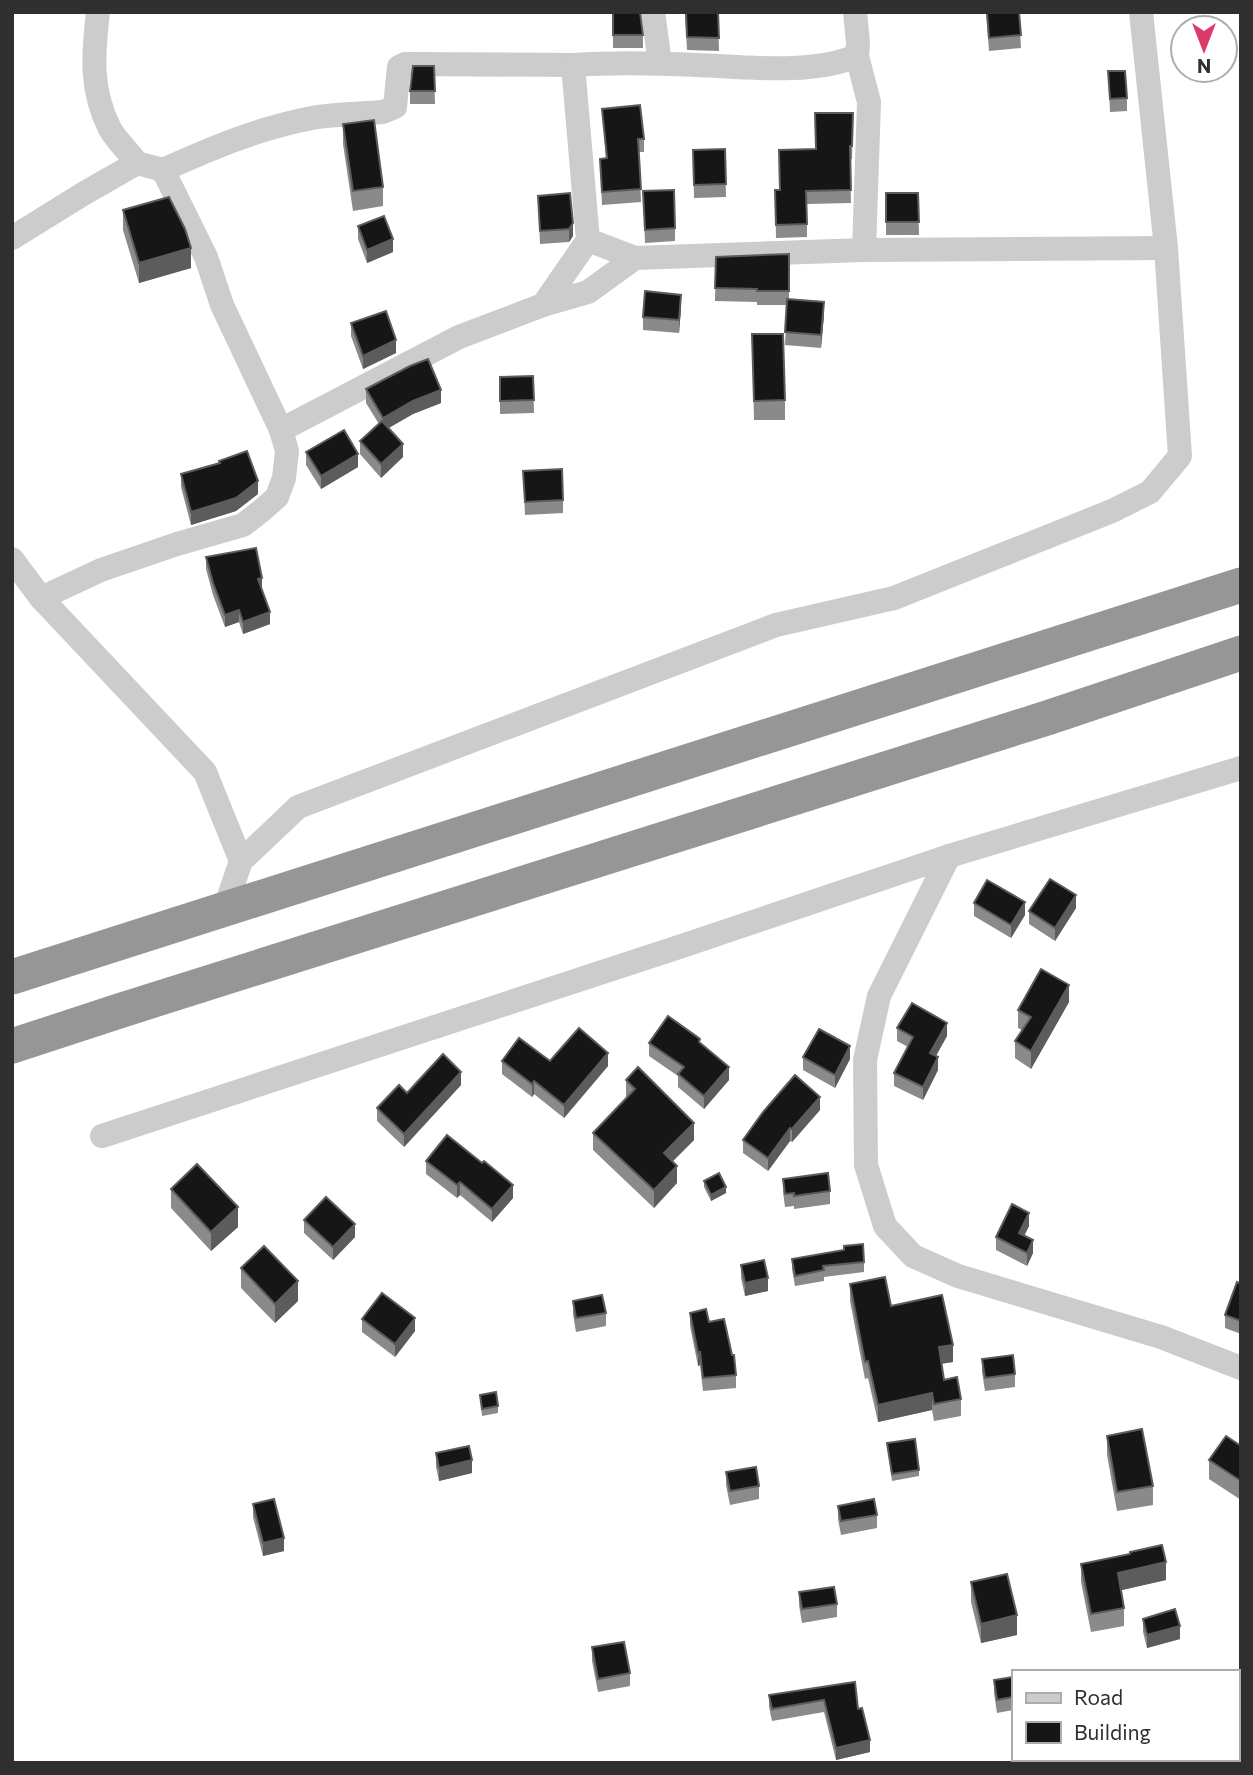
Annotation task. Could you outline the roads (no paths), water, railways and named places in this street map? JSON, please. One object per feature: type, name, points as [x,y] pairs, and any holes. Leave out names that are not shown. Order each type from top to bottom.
[{"type":"highway","points":[[12,977],[1241,585]]},
{"type":"highway","points":[[12,1046],[1050,717],[1241,653]]},
{"type":"street","points":[[98,12],[94,46],[95,88],[111,130],[137,163],[163,170],[220,144],[261,130],[314,118],[390,110],[396,107],[399,68],[405,64],[660,63],[780,69],[842,62],[857,56]]},
{"type":"street","points":[[653,12],[660,63]]},
{"type":"street","points":[[855,12],[857,56],[869,102],[864,250]]},
{"type":"street","points":[[225,908],[242,861],[298,807],[775,625],[894,598],[1112,512],[1150,492],[1180,456],[1166,248],[1141,12]]},
{"type":"street","points":[[543,305],[588,240],[573,65]]},
{"type":"street","points":[[12,238],[137,163]]},
{"type":"street","points":[[41,598],[101,570],[243,525],[276,497],[284,478],[287,451],[281,430],[222,304],[206,257],[163,170]]},
{"type":"street","points":[[588,240],[635,258],[864,250],[1166,248]]},
{"type":"street","points":[[281,430],[459,337],[543,305],[589,292],[635,258]]},
{"type":"street","points":[[12,559],[41,598],[205,772],[242,861]]},
{"type":"street","points":[[102,1136],[949,856],[1241,768]]},
{"type":"street","points":[[949,856],[879,996],[865,1060],[866,1165],[885,1226],[913,1256],[958,1276],[1161,1337],[1241,1368]]}]
